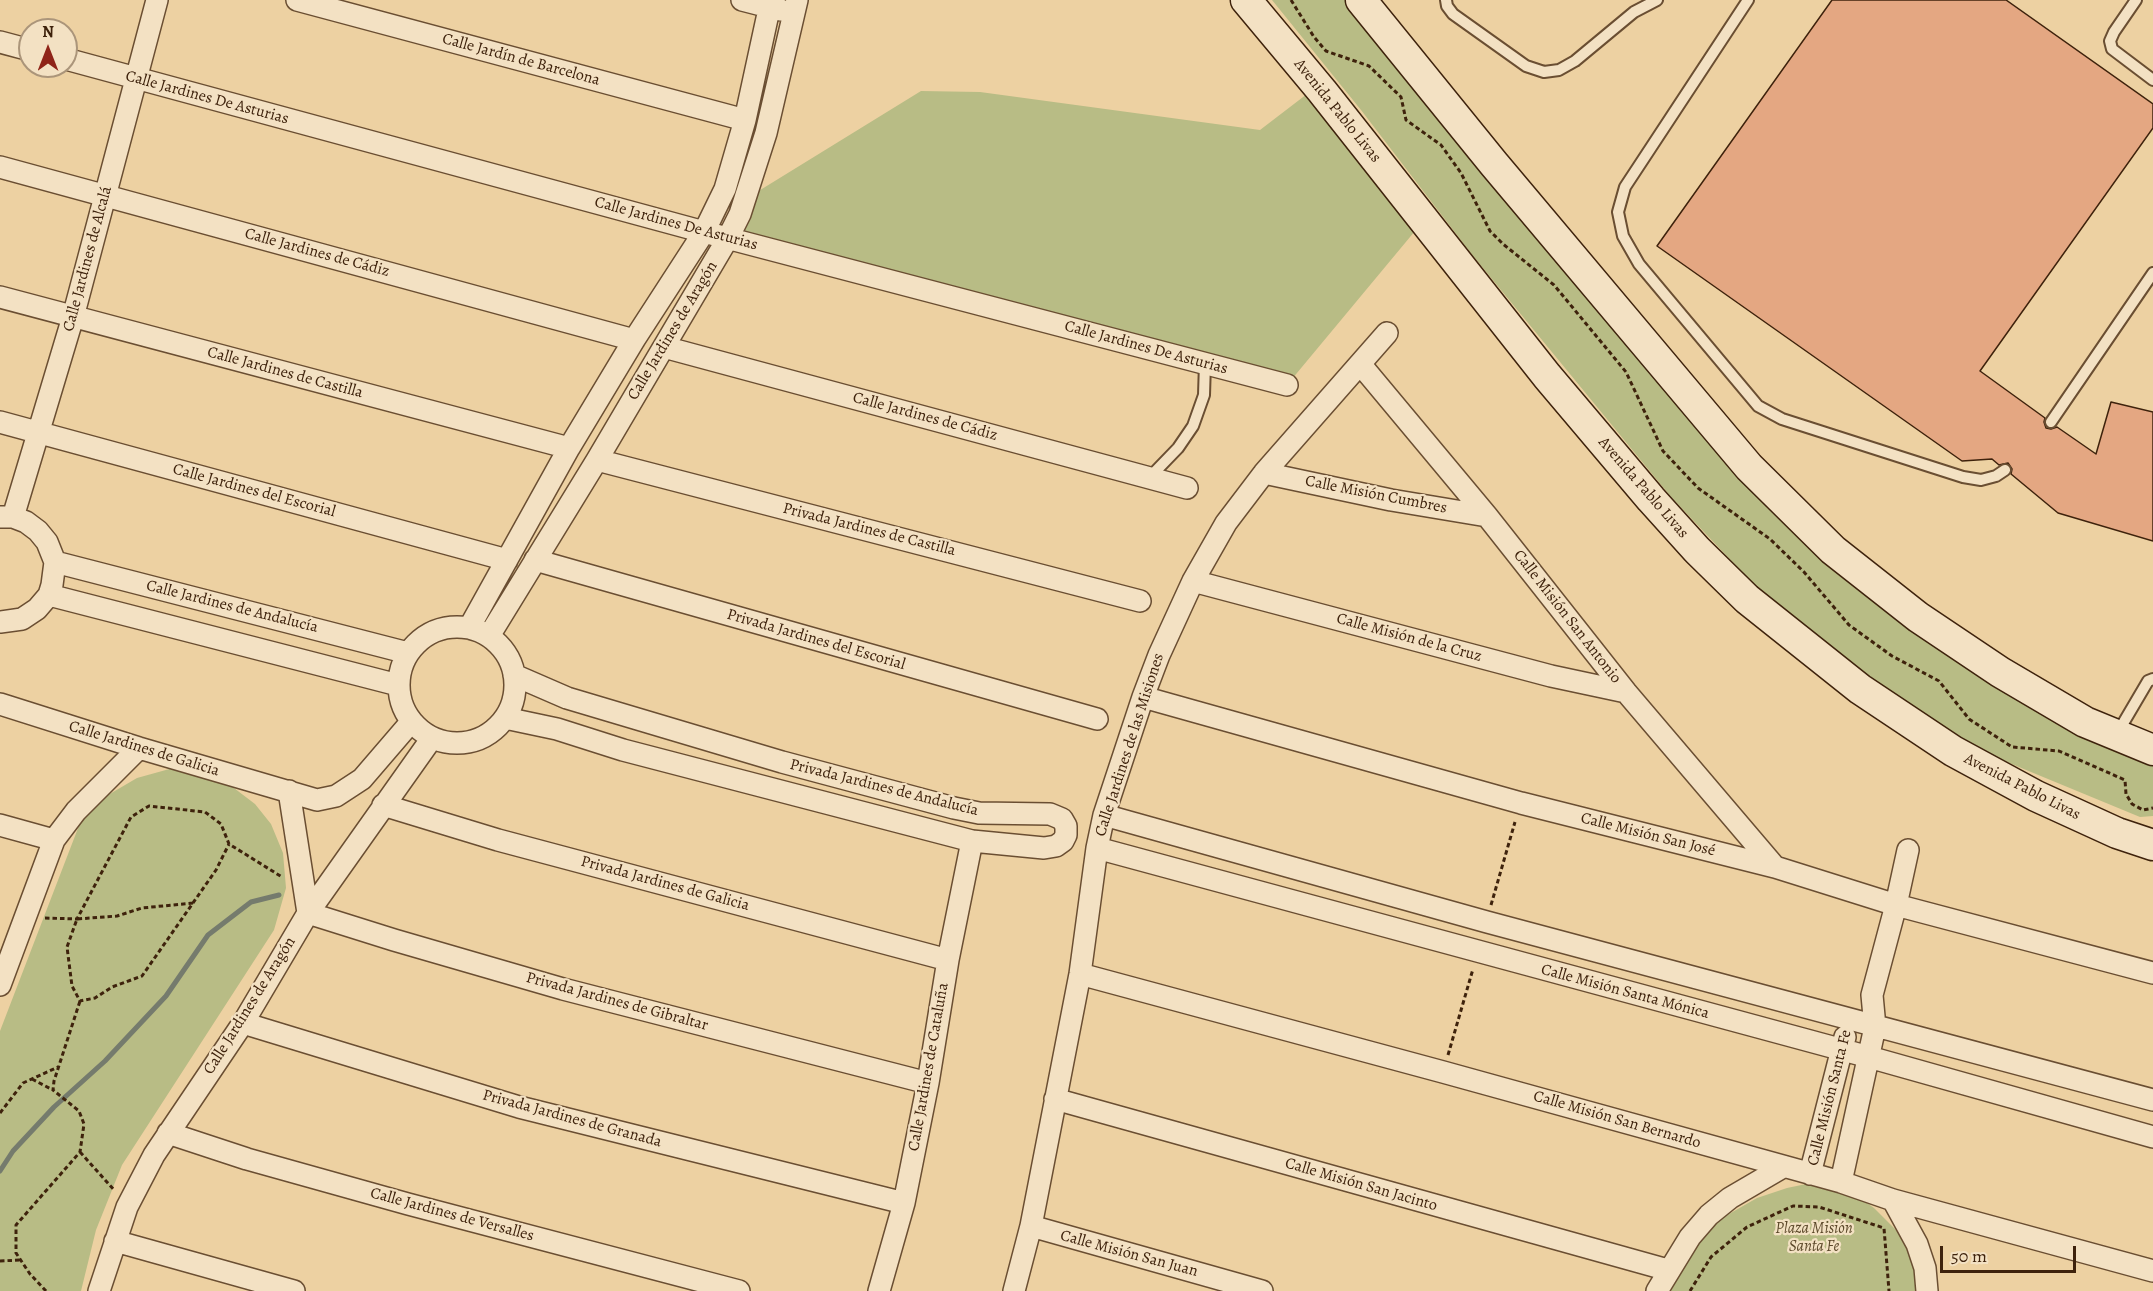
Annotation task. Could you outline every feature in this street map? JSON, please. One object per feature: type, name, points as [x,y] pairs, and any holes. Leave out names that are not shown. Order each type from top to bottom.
[{"type":"main road","name":"Avenida Pablo Livas","points":[[1246,0],[1322,91],[1547,376],[1651,499],[1697,550],[1747,599],[1860,689],[1953,751],[2036,796],[2117,833],[2153,845]]},
{"type":"main road","points":[[1361,0],[1494,164],[1749,467],[1833,550],[1918,617],[2000,672],[2085,722],[2153,750]]},
{"type":"main road","points":[[2036,796],[2136,826],[2153,825]]},
{"type":"street","name":"Calle Jardines de Alcalá","points":[[7,517],[38,432],[72,317],[157,0]]},
{"type":"street","name":"Calle Jardín de Barcelona","points":[[297,0],[745,120]]},
{"type":"street","points":[[742,0],[795,6]]},
{"type":"street","name":"Calle Jardines de Aragón","points":[[469,628],[569,448],[634,340],[704,232],[725,189],[745,120],[770,4]]},
{"type":"street","name":"Calle Jardines de Aragón","points":[[489,636],[597,460],[740,214],[766,133],[795,6]]},
{"type":"street","points":[[0,42],[18,47]]},
{"type":"street","name":"Calle Jardines De Asturias","points":[[78,63],[704,232],[1287,385]]},
{"type":"street","name":"Calle Jardines de Cádiz","points":[[0,167],[634,340]]},
{"type":"street","name":"Calle Jardines de Castilla","points":[[0,297],[569,448]]},
{"type":"street","name":"Calle Jardines de las Misiones","points":[[1014,1291],[1031,1227],[1080,974],[1097,848],[1104,815],[1159,655],[1193,581],[1226,523],[1264,473],[1387,333]]},
{"type":"street","name":"Calle Jardines de Cádiz","points":[[663,346],[1187,488]]},
{"type":"street","name":"Calle Misión San Antonio","points":[[1361,365],[1487,516],[1626,692],[1775,867]]},
{"type":"street","name":"Calle Jardines del Escorial","points":[[0,422],[507,560]]},
{"type":"street","name":"Privada Jardines de Castilla","points":[[597,460],[1140,600]]},
{"type":"street","name":"Calle Misión Cumbres","points":[[1264,473],[1391,500],[1487,516]]},
{"type":"street","points":[[0,622],[22,619],[37,609],[49,595],[55,562],[48,542],[38,531],[26,522],[7,517]]},
{"type":"street","name":"Privada Jardines del Escorial","points":[[535,560],[1098,719]]},
{"type":"street","name":"Calle Jardines de Andalucía","points":[[55,562],[408,653]]},
{"type":"street","name":"Calle Misión de la Cruz","points":[[1193,581],[1551,676],[1626,692]]},
{"type":"street","name":"Calle Jardines de Andalucía","points":[[49,595],[398,685]]},
{"type":"street","points":[[453,627],[469,628],[489,636],[506,653],[514,675],[514,698],[505,718],[490,733],[472,741],[452,743],[432,738],[411,722],[401,704],[398,685],[401,665],[408,653],[423,637],[437,630],[453,627]]},
{"type":"street","name":"Privada Jardines de Andalucía","points":[[505,718],[557,729],[622,750],[972,842],[1052,848],[1063,841],[1066,835],[1066,826],[1062,819],[1050,814],[988,813],[954,808],[782,762],[567,698],[514,675]]},
{"type":"street","name":"Calle Misión San José","points":[[1143,697],[1521,803],[1775,867],[1896,905],[2153,973]]},
{"type":"street","name":"Calle Jardines de Galicia","points":[[0,704],[139,748],[317,800],[336,796],[362,779],[411,722]]},
{"type":"street","name":"Calle Jardines de Aragón","points":[[99,1291],[129,1205],[154,1155],[243,1023],[308,913],[432,738]]},
{"type":"street","points":[[0,985],[5,957],[25,918],[54,840],[76,811],[139,748]]},
{"type":"street","points":[[289,791],[308,913]]},
{"type":"street","name":"Privada Jardines de Galicia","points":[[383,805],[498,840],[948,960]]},
{"type":"street","name":"Calle Misión Santa Mónica","points":[[1104,815],[1487,922],[2153,1100]]},
{"type":"street","points":[[0,825],[54,840]]},
{"type":"street","name":"Calle Jardines de Cataluña","points":[[879,1291],[904,1203],[972,842]]},
{"type":"street","name":"Calle Misión Santa Mónica","points":[[1097,848],[2153,1137]]},
{"type":"street","name":"Calle Misión Santa Fe","points":[[1841,1182],[1875,1027],[1872,995],[1908,850]]},
{"type":"street","name":"Privada Jardines de Gibraltar","points":[[308,913],[563,989],[928,1083]]},
{"type":"street","points":[[1478,953],[1487,922]]},
{"type":"street","name":"Calle Misión San Bernardo","points":[[1080,974],[1841,1182],[1893,1200],[2153,1271]]},
{"type":"street","name":"Calle Misión Santa Fe","points":[[1810,1174],[1850,1020],[1872,995]]},
{"type":"street","name":"Privada Jardines de Granada","points":[[243,1023],[519,1107],[904,1203]]},
{"type":"street","name":"Calle Misión San Jacinto","points":[[1055,1099],[1668,1270]]},
{"type":"street","name":"Calle Jardines de Versalles","points":[[168,1133],[247,1159],[408,1204],[739,1291]]},
{"type":"street","name":"Calle Misión Santa Fe","points":[[1657,1291],[1690,1237],[1709,1215],[1730,1198],[1783,1167]]},
{"type":"street","points":[[1893,1200],[1917,1244],[1925,1268],[1927,1291]]},
{"type":"street","name":"Calle Misión San Juan","points":[[1031,1227],[1262,1291]]},
{"type":"street","points":[[115,1241],[294,1291]]},
{"type":"lane","points":[[1446,0],[1453,14],[1526,66],[1544,72],[1559,70],[1575,61],[1634,12],[1657,0]]},
{"type":"lane","points":[[1748,0],[1625,187],[1618,212],[1623,236],[1639,264],[1758,406],[1782,419],[1963,477],[1981,480],[1996,476],[2005,470]]},
{"type":"lane","points":[[2136,0],[2110,41],[2112,49],[2153,80]]},
{"type":"lane","points":[[2051,422],[2153,273]]},
{"type":"lane","points":[[1148,478],[1178,448],[1193,426],[1204,395],[1205,363]]},
{"type":"lane","points":[[2116,735],[2148,681],[2153,679]]},
{"type":"path","points":[[1291,0],[1314,37],[1326,51],[1369,66],[1401,97],[1406,120]]},
{"type":"path","points":[[1487,922],[1521,803]]},
{"type":"path","points":[[54,1091],[58,1067],[80,1001],[72,986],[67,947],[77,919],[130,818],[149,806],[205,812],[221,824],[229,844],[305,891]]},
{"type":"path","points":[[80,1001],[95,998],[112,987],[142,976],[216,870],[229,844]]},
{"type":"path","points":[[25,918],[77,919],[117,916],[142,908],[193,903]]},
{"type":"path","points":[[1443,1072],[1478,953]]},
{"type":"path","points":[[0,1113],[23,1083],[58,1067]]},
{"type":"path","points":[[32,1079],[54,1091],[79,1111],[84,1124],[80,1152],[16,1225],[16,1252],[30,1274],[46,1291]]},
{"type":"path","points":[[80,1152],[129,1205]]},
{"type":"path","points":[[1690,1291],[1711,1257],[1747,1227],[1793,1206],[1819,1207],[1884,1228],[1889,1291]]},
{"type":"path","points":[[0,1262],[20,1260]]},
{"type":"green space","points":[[1272,0],[1353,0],[1755,491],[2153,761],[2153,816],[2140,817],[1985,753],[1879,684],[1755,586],[1671,497],[1473,256],[1361,110]]},
{"type":"green space","points":[[921,91],[980,92],[1260,130],[1307,94],[1415,231],[1287,385],[728,238],[744,200]]},
{"type":"green space","points":[[173,768],[230,785],[255,804],[271,824],[283,853],[286,888],[274,930],[122,1165],[96,1230],[81,1291],[0,1291],[0,1031],[80,823],[108,795],[137,778]]},
{"type":"green space","name":"Plaza Misión Santa Fe","points":[[1811,1183],[1852,1192],[1874,1208],[1902,1236],[1910,1248],[1916,1291],[1671,1291],[1697,1242],[1715,1222],[1757,1198]]},
{"type":"building","points":[[1832,0],[2006,0],[2153,104],[2153,128],[1980,371],[2045,418],[2046,428],[2057,427],[2096,454],[2111,402],[2153,412],[2153,541],[2058,513],[2011,474],[2012,469],[2008,463],[1999,465],[1992,459],[1962,461],[1657,246]]},
{"type":"waterway","points":[[0,1171],[13,1151],[54,1107],[105,1061],[166,996],[208,935],[251,902],[279,895]]}]
